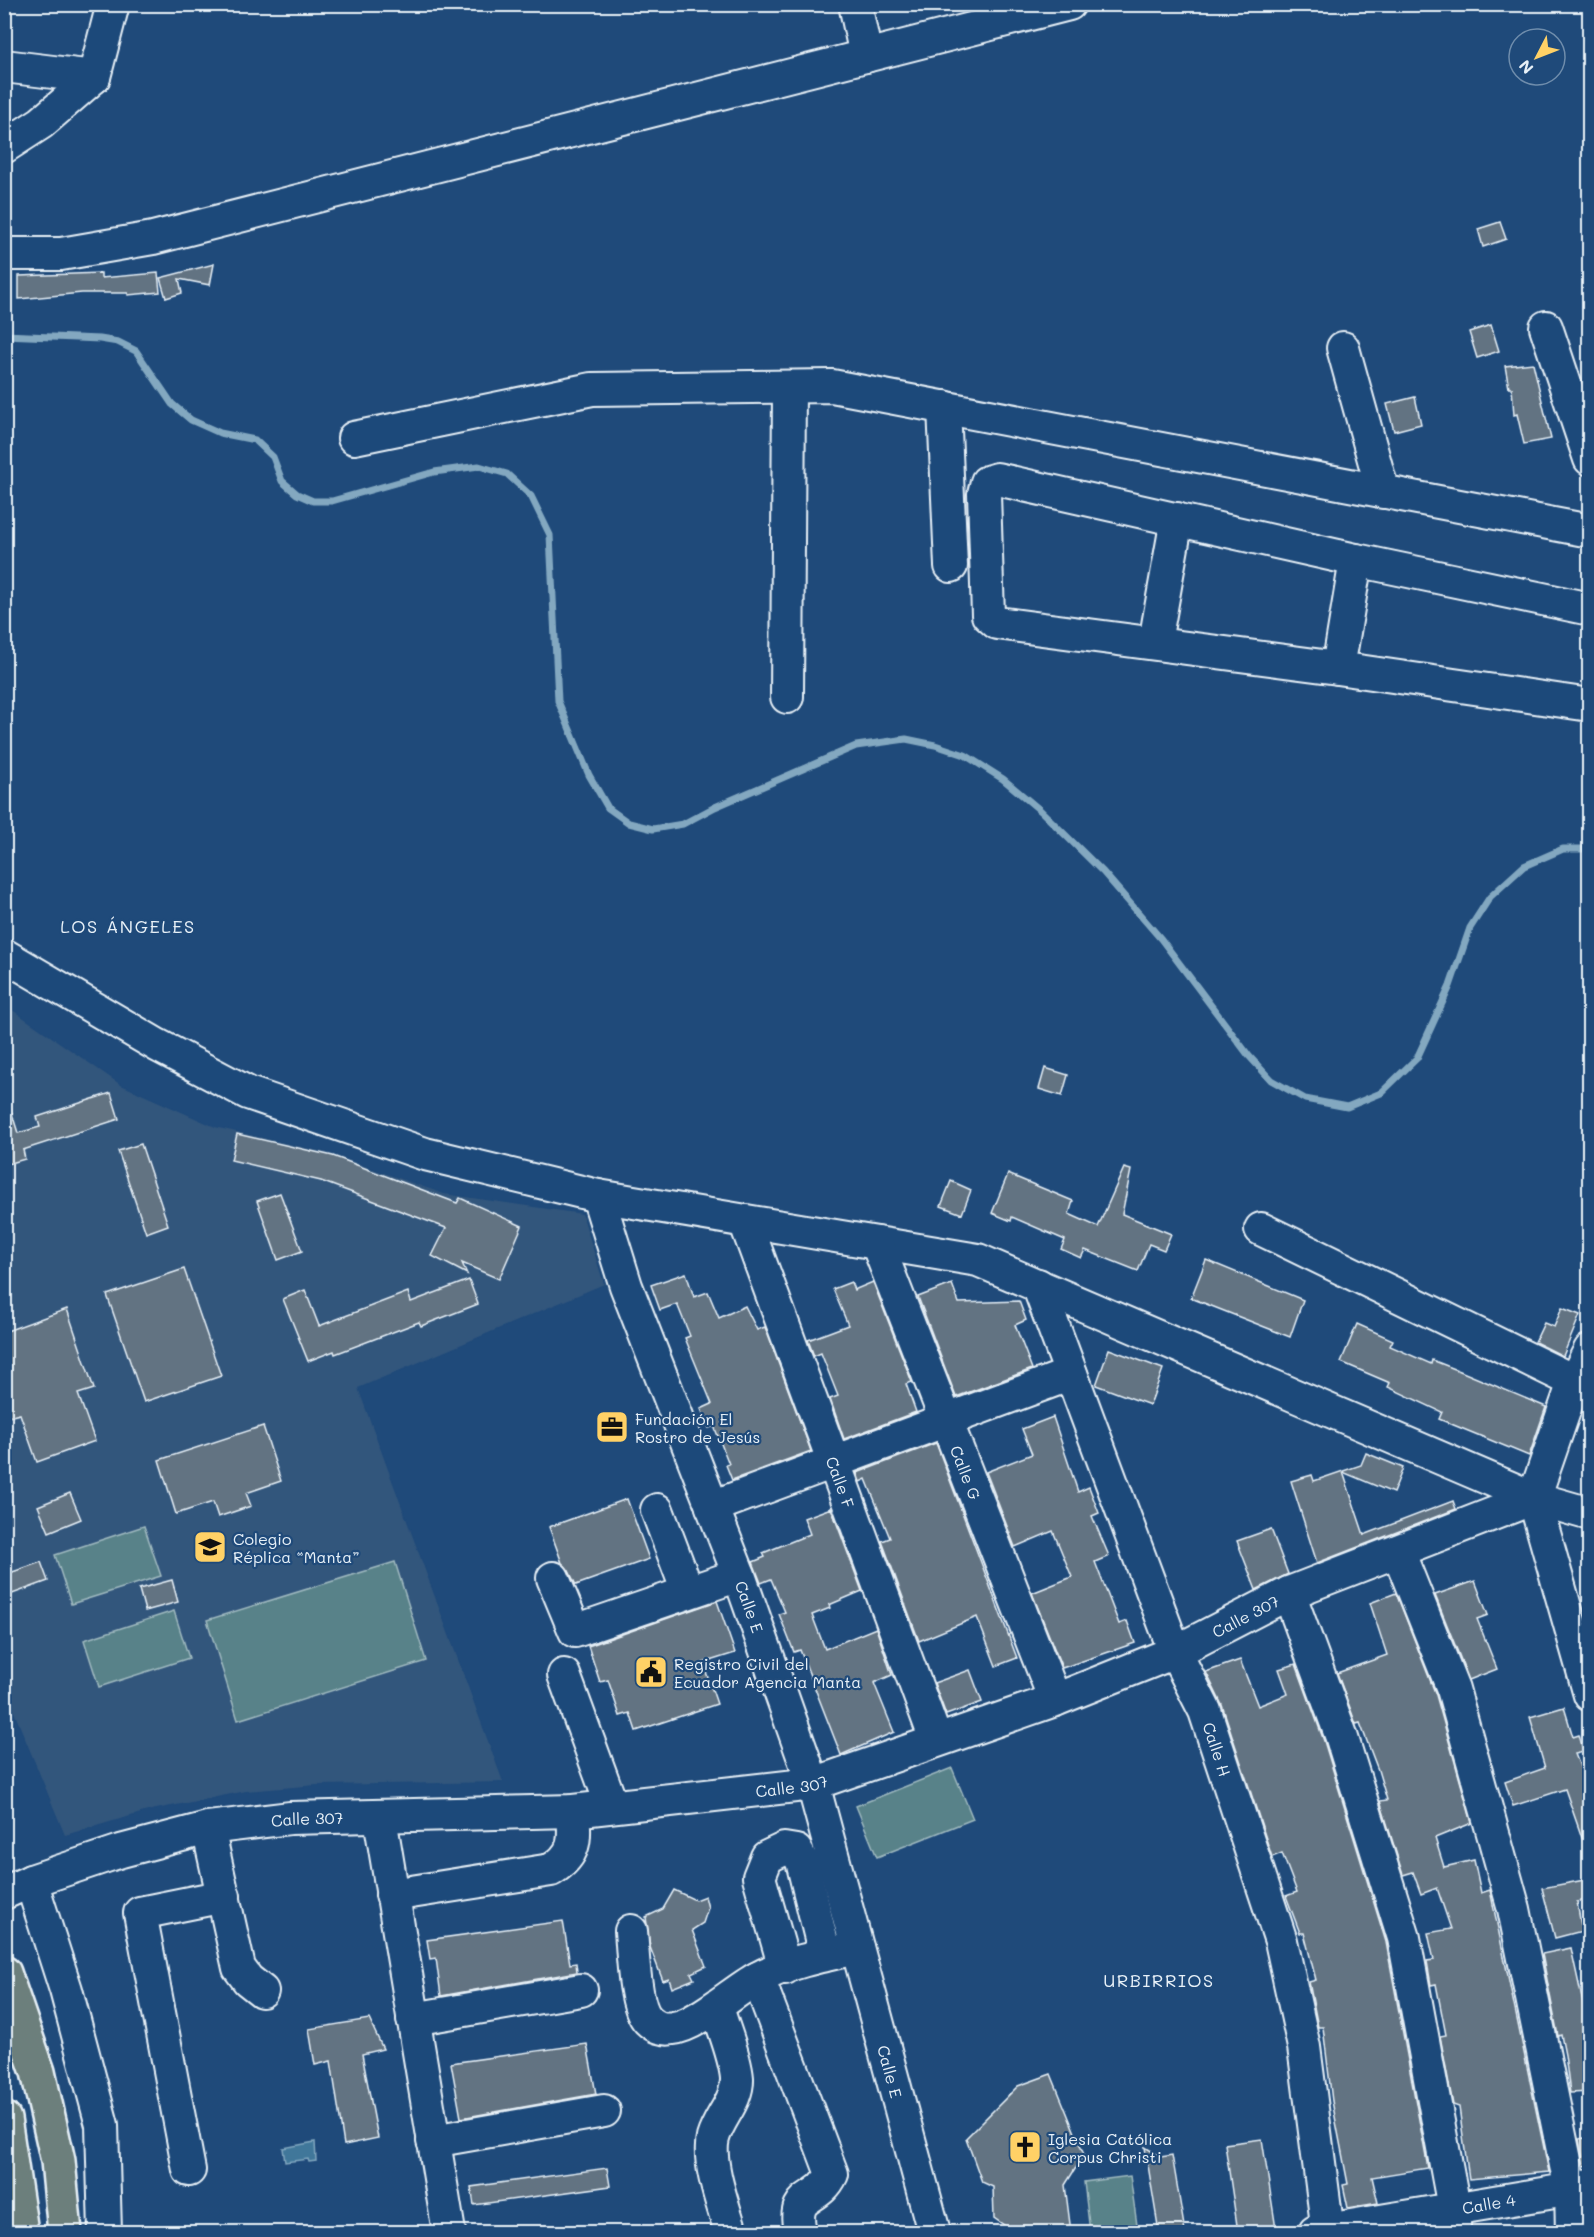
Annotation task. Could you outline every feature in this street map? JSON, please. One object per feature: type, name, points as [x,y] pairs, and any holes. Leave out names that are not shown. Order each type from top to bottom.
[{"type":"highway","points":[[4,1973],[38,2072],[58,2161],[65,2232]]},
{"type":"highway","points":[[4,2119],[12,2157],[21,2232]]},
{"type":"street","points":[[4,147],[41,123],[94,77],[113,4]]},
{"type":"street","points":[[855,4],[866,56]]},
{"type":"street","points":[[4,254],[61,254],[153,238],[866,56],[1031,9],[1069,4]]},
{"type":"street","points":[[4,66],[94,77]]},
{"type":"street","points":[[1546,327],[1590,459]]},
{"type":"street","points":[[1343,348],[1383,492]]},
{"type":"street","points":[[354,438],[592,389],[832,386],[1590,531]]},
{"type":"street","points":[[787,697],[789,388]]},
{"type":"street","points":[[944,407],[951,566]]},
{"type":"street","points":[[1590,609],[1356,560],[997,479],[987,482],[984,494],[988,615],[997,623],[1155,642],[1590,705]]},
{"type":"street","points":[[1155,642],[1177,519]]},
{"type":"street","points":[[1338,668],[1356,560]]},
{"type":"street","points":[[4,955],[157,1045],[248,1093],[425,1154],[598,1196],[978,1260],[1534,1497],[1590,1515]]},
{"type":"street","name":"Calle E","points":[[598,1196],[626,1286],[739,1575],[813,1784],[934,2232]]},
{"type":"street","name":"Calle F","points":[[745,1221],[836,1461],[936,1740]]},
{"type":"street","points":[[1261,1230],[1582,1386]]},
{"type":"street","name":"Calle G","points":[[877,1243],[1055,1700]]},
{"type":"street","name":"Calle H","points":[[1038,1285],[1175,1652],[1205,1711],[1281,1941],[1304,2048],[1324,2232]]},
{"type":"street","points":[[1590,1350],[1582,1386],[1534,1497],[1590,1695]]},
{"type":"street","points":[[712,1507],[1071,1374]]},
{"type":"street","name":"Calle 307","points":[[18,1887],[121,1851],[208,1828],[290,1818],[380,1818],[573,1811],[813,1784],[1055,1700],[1175,1652],[1289,1593],[1534,1497]]},
{"type":"street","points":[[657,1510],[688,1592]]},
{"type":"street","points":[[1398,1551],[1453,1689],[1514,1909],[1580,2188],[1572,2232]]},
{"type":"street","points":[[553,1578],[575,1631],[739,1575]]},
{"type":"street","points":[[1289,1593],[1341,1734],[1404,1938],[1454,2220]]},
{"type":"street","points":[[564,1675],[612,1806]]},
{"type":"street","points":[[392,1895],[551,1870],[564,1862],[573,1848],[573,1811]]},
{"type":"street","points":[[380,1818],[449,2232]]},
{"type":"street","points":[[208,1828],[239,1968],[248,1980],[262,1991]]},
{"type":"street","points":[[800,2232],[798,2209],[802,2202],[828,2182],[832,2174],[771,1973],[759,1877],[767,1857],[784,1849],[796,1851],[802,1861],[825,1955]]},
{"type":"street","points":[[18,1887],[66,1990],[102,2125],[105,2232]]},
{"type":"street","points":[[189,2170],[140,1913],[224,1896]]},
{"type":"street","points":[[631,1931],[640,2007],[647,2020],[660,2028],[675,2029],[717,2007],[771,1973],[825,1955],[857,1948]]},
{"type":"street","points":[[413,2019],[581,1990]]},
{"type":"street","points":[[717,2007],[737,2078],[734,2095],[712,2140],[714,2167],[731,2232]]},
{"type":"street","points":[[433,2141],[604,2111]]},
{"type":"street","name":"Calle 4","points":[[1324,2232],[1454,2220],[1580,2188]]},
{"type":"shaded area","name":"Colegio Réplica “Manta”","points":[[5,1005],[121,1085],[215,1127],[327,1153],[444,1194],[582,1214],[604,1284],[358,1388],[503,1782],[316,1785],[246,1791],[151,1810],[65,1835],[5,1690]]},
{"type":"shaded area","points":[[315,2142],[316,2161],[309,2162],[308,2159],[285,2162],[283,2148]]},
{"type":"green space","points":[[144,1526],[161,1576],[71,1604],[55,1555]]},
{"type":"green space","points":[[395,1562],[426,1661],[238,1720],[207,1620]]},
{"type":"green space","points":[[174,1611],[189,1658],[99,1687],[84,1640]]},
{"type":"green space","points":[[952,1768],[973,1819],[877,1857],[856,1806]]},
{"type":"green space","points":[[1130,2176],[1138,2232],[1090,2232],[1084,2182]]},
{"type":"building","points":[[1500,222],[1506,239],[1483,247],[1478,229]]},
{"type":"building","points":[[214,264],[210,285],[179,279],[182,293],[166,298],[160,278]]},
{"type":"building","points":[[101,273],[101,278],[158,273],[160,292],[128,295],[128,293],[82,293],[19,299],[19,276]]},
{"type":"building","points":[[1491,325],[1499,351],[1477,358],[1469,332]]},
{"type":"building","points":[[1533,363],[1551,439],[1524,444],[1517,414],[1514,415],[1512,388],[1509,388],[1505,366]]},
{"type":"building","points":[[1415,397],[1421,424],[1394,431],[1387,404]]},
{"type":"building","points":[[1045,1068],[1068,1075],[1062,1096],[1039,1089]]},
{"type":"building","points":[[111,1093],[119,1119],[23,1150],[25,1159],[4,1165],[4,1105],[9,1104],[18,1133],[40,1127],[37,1117]]},
{"type":"building","points":[[237,1134],[333,1156],[457,1203],[460,1198],[522,1226],[499,1279],[462,1263],[467,1274],[432,1256],[446,1228],[321,1181],[231,1160]]},
{"type":"building","points":[[141,1144],[168,1225],[146,1233],[118,1151]]},
{"type":"building","points":[[1124,1168],[1131,1170],[1122,1214],[1171,1234],[1164,1250],[1149,1244],[1138,1271],[1085,1250],[1081,1258],[1061,1249],[1065,1240],[1012,1217],[1011,1221],[992,1213],[1008,1174],[1073,1201],[1069,1214],[1098,1227]]},
{"type":"building","points":[[951,1181],[971,1190],[962,1214],[941,1206]]},
{"type":"building","points":[[280,1193],[302,1251],[278,1260],[257,1201]]},
{"type":"building","points":[[1206,1260],[1303,1300],[1290,1337],[1191,1298]]},
{"type":"building","points":[[184,1269],[221,1376],[144,1402],[107,1295]]},
{"type":"building","points":[[686,1273],[694,1297],[708,1292],[719,1318],[745,1306],[757,1330],[765,1327],[811,1451],[732,1480],[726,1465],[729,1464],[714,1426],[709,1428],[701,1409],[712,1404],[685,1338],[690,1336],[677,1304],[660,1310],[651,1285]]},
{"type":"building","points":[[469,1280],[478,1304],[421,1326],[419,1322],[335,1354],[334,1351],[308,1361],[283,1299],[305,1290],[319,1326],[408,1292],[411,1302]]},
{"type":"building","points":[[851,1282],[854,1290],[873,1282],[912,1382],[906,1384],[916,1412],[844,1439],[830,1399],[838,1396],[821,1353],[814,1356],[808,1340],[848,1325],[833,1289]]},
{"type":"building","points":[[952,1284],[959,1303],[1019,1301],[1026,1320],[1015,1325],[1032,1369],[956,1397],[918,1297]]},
{"type":"building","points":[[1562,1308],[1580,1315],[1563,1356],[1535,1342],[1544,1323],[1554,1327]]},
{"type":"building","points":[[67,1309],[94,1389],[78,1394],[95,1441],[37,1462],[20,1414],[4,1418],[4,1332]]},
{"type":"building","points":[[1357,1324],[1393,1340],[1390,1346],[1431,1364],[1432,1360],[1546,1407],[1529,1456],[1439,1419],[1442,1412],[1388,1387],[1390,1383],[1341,1362]]},
{"type":"building","points":[[1109,1349],[1163,1369],[1150,1405],[1096,1385]]},
{"type":"building","points":[[1053,1417],[1078,1492],[1089,1487],[1099,1513],[1092,1516],[1109,1556],[1095,1562],[1119,1624],[1127,1621],[1135,1643],[1062,1668],[1032,1593],[1072,1577],[1053,1531],[1015,1547],[986,1472],[1032,1454],[1022,1429]]},
{"type":"building","points":[[263,1426],[281,1481],[246,1493],[251,1506],[218,1517],[213,1502],[176,1514],[159,1460]]},
{"type":"building","points":[[936,1443],[1017,1658],[996,1666],[977,1617],[919,1641],[882,1541],[890,1538],[866,1479],[860,1482],[857,1473]]},
{"type":"building","points":[[1366,1453],[1403,1468],[1393,1493],[1343,1472],[1364,1535],[1453,1501],[1456,1509],[1317,1563],[1291,1481],[1312,1475],[1314,1481],[1361,1465]]},
{"type":"building","points":[[70,1493],[81,1519],[49,1532],[38,1506]]},
{"type":"building","points":[[627,1499],[649,1559],[576,1585],[562,1563],[549,1527]]},
{"type":"building","points":[[831,1508],[862,1591],[812,1615],[825,1649],[876,1628],[892,1675],[874,1683],[894,1732],[841,1755],[800,1650],[794,1652],[779,1614],[785,1612],[771,1579],[761,1583],[753,1562],[765,1557],[763,1553],[810,1534],[804,1518]]},
{"type":"building","points":[[1271,1529],[1288,1574],[1256,1590],[1237,1541]]},
{"type":"building","points":[[41,1562],[48,1581],[4,1597],[4,1575]]},
{"type":"building","points":[[172,1580],[178,1602],[145,1611],[139,1589]]},
{"type":"building","points":[[1475,1581],[1488,1615],[1477,1619],[1497,1669],[1469,1680],[1435,1595]]},
{"type":"building","points":[[1396,1593],[1436,1695],[1472,1823],[1435,1838],[1444,1867],[1474,1860],[1481,1893],[1490,1890],[1549,2172],[1469,2179],[1459,2107],[1453,2105],[1440,2036],[1446,2035],[1436,1984],[1431,1985],[1427,1961],[1434,1960],[1428,1933],[1451,1929],[1437,1888],[1421,1894],[1413,1872],[1403,1875],[1380,1801],[1387,1800],[1378,1770],[1360,1723],[1356,1724],[1337,1673],[1387,1655],[1370,1603]]},
{"type":"building","name":"Registro Civil del Ecuador Agencia Manta","points":[[717,1601],[735,1653],[703,1663],[717,1704],[636,1731],[630,1713],[620,1716],[608,1680],[600,1682],[588,1646]]},
{"type":"building","points":[[1240,1660],[1258,1706],[1288,1694],[1279,1669],[1296,1664],[1324,1741],[1386,1942],[1428,2168],[1372,2177],[1378,2203],[1348,2208],[1343,2185],[1348,2184],[1332,2101],[1323,2027],[1318,2027],[1309,1982],[1316,1980],[1304,1933],[1300,1933],[1286,1896],[1297,1892],[1282,1853],[1272,1857],[1222,1705],[1206,1672]]},
{"type":"building","points":[[970,1670],[982,1702],[946,1715],[934,1683]]},
{"type":"building","points":[[1564,1707],[1573,1737],[1579,1735],[1584,1752],[1575,1754],[1590,1791],[1587,1852],[1565,1789],[1513,1806],[1505,1782],[1545,1768],[1530,1717]]},
{"type":"building","points":[[1590,1879],[1590,1899],[1577,1902],[1582,1931],[1555,1938],[1542,1888]]},
{"type":"building","points":[[674,1890],[695,1900],[705,1896],[708,1908],[703,1923],[692,1930],[706,1966],[691,1973],[694,1979],[672,1988],[669,1979],[663,1981],[650,1947],[646,1917],[663,1909]]},
{"type":"building","points":[[563,1921],[570,1964],[576,1963],[577,1972],[441,1996],[436,1958],[430,1959],[427,1940]]},
{"type":"building","points":[[1571,1948],[1586,2017],[1590,2017],[1590,2092],[1570,2093],[1561,2035],[1558,2036],[1542,1954]]},
{"type":"building","points":[[369,2019],[383,2049],[362,2054],[378,2138],[344,2145],[331,2061],[315,2065],[309,2029]]},
{"type":"building","points":[[587,2044],[596,2094],[461,2118],[451,2063]]},
{"type":"building","name":"Iglesia Católica Corpus Christi","points":[[1051,2074],[1084,2155],[1065,2185],[1071,2232],[1014,2232],[994,2218],[993,2187],[982,2182],[966,2138],[1018,2086]]},
{"type":"building","points":[[1590,2137],[1590,2165],[1584,2166],[1579,2139]]},
{"type":"building","points":[[1262,2139],[1276,2229],[1238,2232],[1225,2144]]},
{"type":"building","points":[[1145,2147],[1161,2157],[1172,2155],[1185,2232],[1159,2232]]},
{"type":"building","points":[[607,2168],[610,2186],[474,2205],[471,2187]]},
{"type":"waterway","points":[[4,335],[100,339],[118,342],[136,351],[172,404],[191,420],[220,433],[255,440],[273,457],[282,481],[297,494],[313,501],[332,501],[434,472],[479,466],[507,474],[531,496],[550,535],[558,701],[589,775],[608,808],[629,823],[653,829],[683,824],[715,807],[856,746],[906,739],[965,755],[1003,779],[1041,811],[1103,872],[1161,939],[1249,1056],[1271,1080],[1305,1099],[1347,1107],[1381,1093],[1417,1058],[1450,986],[1470,928],[1490,897],[1524,866],[1563,849],[1590,849]]},
{"type":"place","name":"Fundación El Rostro de Jesús","points":[[612,1427]]},
{"type":"place","name":"Colegio Réplica “Manta”","points":[[210,1547]]},
{"type":"place","name":"Registro Civil del Ecuador Agencia Manta","points":[[651,1672]]},
{"type":"place","name":"Iglesia Católica Corpus Christi","points":[[1025,2147]]},
{"type":"district","name":"LOS ÁNGELES","points":[[128,926]]},
{"type":"district","name":"URBIRRIOS","points":[[1159,1980]]}]
